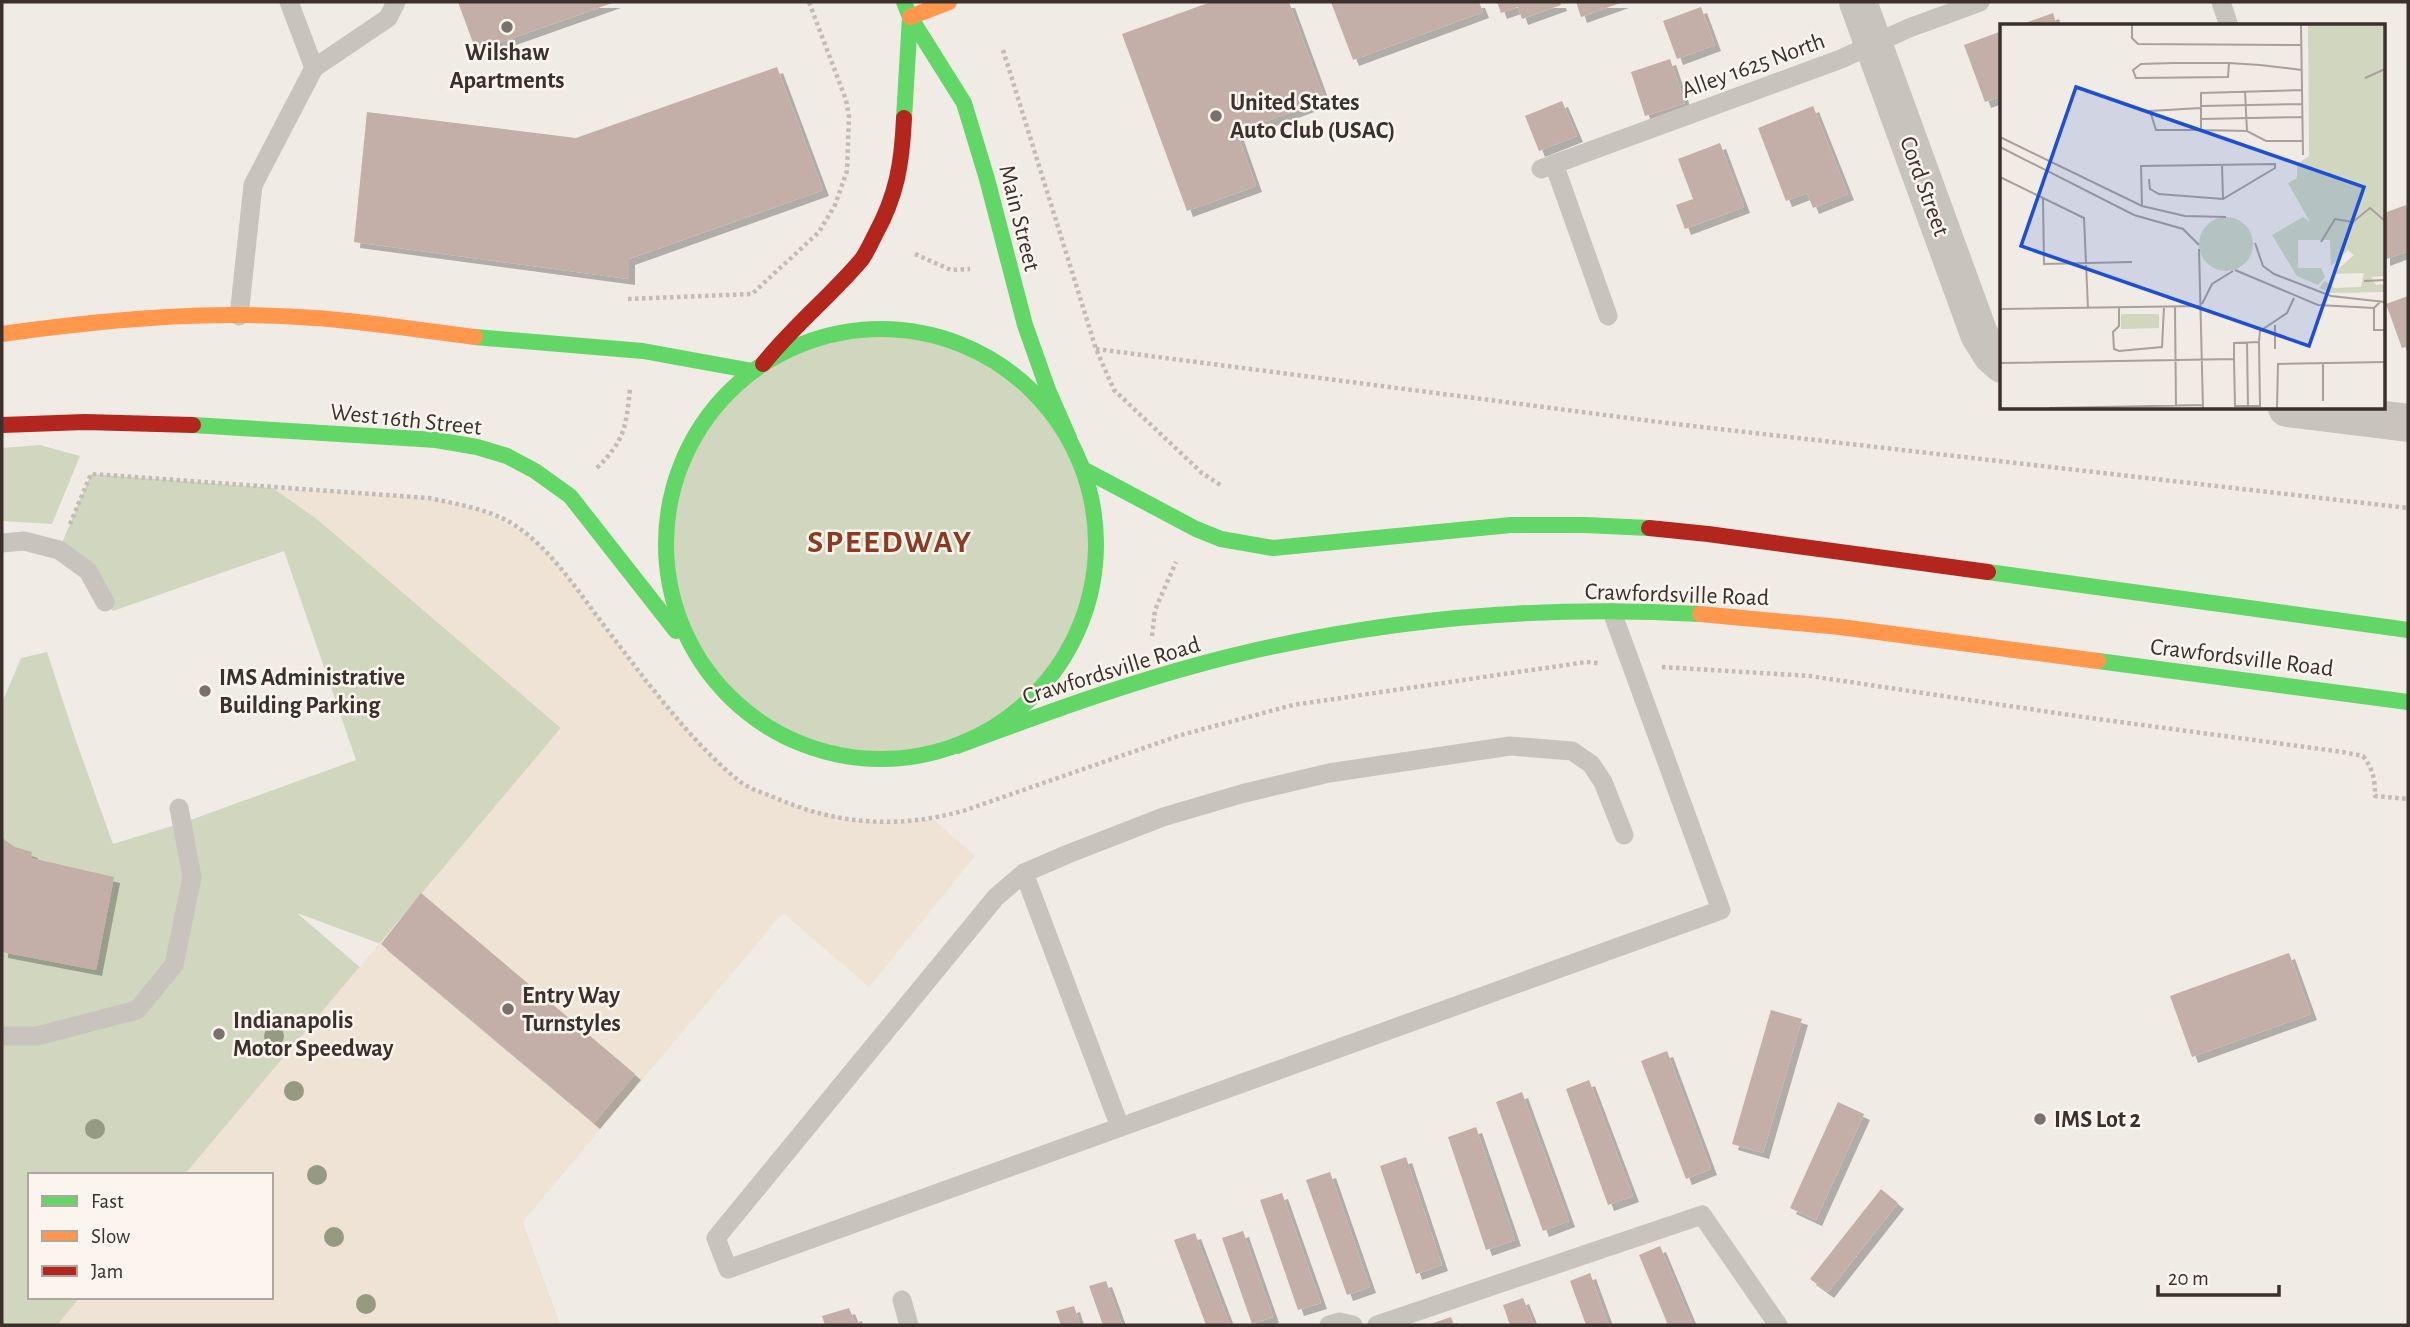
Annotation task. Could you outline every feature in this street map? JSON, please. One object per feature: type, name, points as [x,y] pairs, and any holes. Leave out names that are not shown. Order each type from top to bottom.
[{"type":"main road","points":[[2,334],[117,319],[239,316],[339,320],[516,341],[629,349],[758,368],[789,349],[827,336],[855,331],[906,331],[946,339],[992,361],[1025,385],[1045,405],[1069,438],[1083,469],[1093,508],[1096,538],[1090,597],[1068,652],[1051,676],[1009,717],[957,746],[927,755],[886,759],[835,754],[805,746],[777,733],[728,696],[708,673],[691,647],[670,588],[666,558],[670,507],[680,467],[693,439],[710,413],[758,368],[863,257],[878,234],[897,184],[902,157],[907,9],[949,2]]},
{"type":"main road","name":"Main Street","points":[[907,9],[964,103],[988,179],[1026,325],[1048,390],[1069,438]]},
{"type":"main road","name":"West 16th Street","points":[[2,425],[99,421],[193,424],[445,442],[500,453],[525,464],[569,496],[708,673]]},
{"type":"main road","name":"Crawfordsville Road","points":[[1083,469],[1196,529],[1247,545],[1300,547],[1510,525],[1642,527],[2408,630]]},
{"type":"main road","name":"Crawfordsville Road","points":[[957,746],[1104,692],[1264,649],[1427,622],[1510,615],[1612,612],[1689,614],[1827,625],[2408,702]]},
{"type":"street","name":"Cord Street","points":[[1858,2],[1979,334],[1992,355],[2000,362]]},
{"type":"street","points":[[2319,410],[2367,413],[2408,423]]},
{"type":"lane","points":[[289,2],[314,68]]},
{"type":"lane","points":[[239,316],[253,185],[314,68],[388,18],[396,2]]},
{"type":"lane","name":"Alley 1625 North","points":[[1608,316],[1548,166],[1841,59],[1909,28],[1980,2]]},
{"type":"lane","points":[[2221,2],[2229,24]]},
{"type":"lane","points":[[2,543],[24,541],[59,550],[88,571],[105,602]]},
{"type":"lane","points":[[1612,612],[1721,910],[728,1269],[716,1238],[996,897],[1024,873],[1163,817],[1241,794],[1329,773],[1510,746],[1572,751],[1591,764],[1603,782],[1624,835]]},
{"type":"lane","points":[[2,1036],[37,1036],[137,1010],[174,965],[192,877],[179,807]]},
{"type":"lane","points":[[1024,873],[1120,1127]]},
{"type":"lane","points":[[1377,1325],[1702,1215],[1778,1325]]},
{"type":"lane","points":[[902,1300],[909,1325]]},
{"type":"lane","points":[[1329,1325],[1339,1322],[1353,1325]]},
{"type":"path","points":[[628,299],[752,294],[819,232],[835,205],[847,171],[849,117],[846,100],[809,2]]},
{"type":"path","points":[[1003,50],[1096,349],[1114,390],[1202,473],[1222,486]]},
{"type":"path","points":[[915,254],[951,270],[978,268]]},
{"type":"path","points":[[1096,349],[1667,423],[2408,508]]},
{"type":"path","points":[[589,476],[609,456],[626,429],[630,388]]},
{"type":"path","points":[[59,550],[90,474]]},
{"type":"path","points":[[1153,647],[1151,634],[1155,610],[1179,555]]},
{"type":"green space","points":[[881,329],[923,334],[963,346],[1000,366],[1033,392],[1059,425],[1079,462],[1091,502],[1096,544],[1091,586],[1079,626],[1059,663],[1033,696],[1000,722],[963,742],[923,754],[881,759],[839,754],[799,742],[762,722],[729,696],[703,663],[683,626],[671,586],[666,544],[671,502],[683,462],[703,425],[729,392],[762,366],[799,346],[839,334]]},
{"type":"green space","points":[[40,445],[80,456],[52,524],[2,521],[2,448]]},
{"type":"green space","name":"Indianapolis Motor Speedway","points":[[91,474],[273,488],[317,519],[561,728],[381,944],[297,913],[578,1155],[522,1222],[560,1325],[2,1325],[2,703],[21,658],[47,652],[113,844],[182,823],[356,760],[284,551],[113,611],[59,550]]},
{"type":"shaded area","points":[[273,488],[429,498],[479,509],[529,536],[553,557],[636,668],[706,750],[740,783],[784,802],[849,820],[896,823],[933,819],[975,856],[869,987],[783,913],[522,1222],[560,1325],[57,1325],[78,1299],[273,1299],[273,1173],[186,1173],[561,728],[317,519]]},
{"type":"building","name":"Wilshaw Apartments","points":[[458,2],[615,2],[476,51]]},
{"type":"building","name":"United States Auto Club (USAC)","points":[[1211,2],[1289,2],[1325,100],[1237,132],[1256,186],[1187,211],[1122,34]]},
{"type":"building","points":[[1331,2],[1479,2],[1483,12],[1353,60]]},
{"type":"building","points":[[1497,2],[1560,2],[1561,5],[1522,19],[1518,7],[1501,13]]},
{"type":"building","points":[[1576,2],[1623,2],[1581,17]]},
{"type":"building","points":[[1701,7],[1715,45],[1677,59],[1663,21]]},
{"type":"building","points":[[2053,13],[2056,24],[2023,24]]},
{"type":"building","points":[[2000,32],[2000,97],[1985,102],[1964,45]]},
{"type":"building","points":[[1670,59],[1685,103],[1645,116],[1631,72]]},
{"type":"building","points":[[777,67],[823,190],[629,259],[629,279],[354,242],[367,112],[576,138]]},
{"type":"building","points":[[1562,101],[1577,136],[1539,151],[1525,116]]},
{"type":"building","points":[[1813,106],[1848,194],[1813,208],[1807,193],[1786,201],[1758,128]]},
{"type":"building","points":[[1720,143],[1744,207],[1685,229],[1676,205],[1693,199],[1678,159]]},
{"type":"building","points":[[2406,205],[2408,212],[2408,251],[2386,259],[2386,212]]},
{"type":"building","points":[[2408,296],[2408,346],[2402,348],[2386,304]]},
{"type":"building","points":[[2,838],[15,847],[32,852],[31,858],[114,877],[96,970],[2,952]]},
{"type":"building","name":"Entry Way Turnstyles","points":[[421,893],[635,1074],[594,1123],[381,944]]},
{"type":"building","points":[[2289,953],[2311,1014],[2192,1057],[2170,996]]},
{"type":"building","points":[[1771,1010],[1802,1019],[1763,1153],[1732,1144]]},
{"type":"building","points":[[1667,1051],[1711,1169],[1686,1179],[1641,1061]]},
{"type":"building","points":[[1589,1080],[1633,1196],[1608,1205],[1566,1089]]},
{"type":"building","points":[[1522,1092],[1569,1221],[1543,1231],[1496,1102]]},
{"type":"building","points":[[1838,1102],[1864,1114],[1816,1220],[1790,1208]]},
{"type":"building","points":[[1476,1127],[1515,1240],[1486,1250],[1448,1137]]},
{"type":"building","points":[[1406,1157],[1442,1265],[1416,1274],[1380,1166]]},
{"type":"building","points":[[1330,1172],[1370,1287],[1347,1295],[1306,1180]]},
{"type":"building","points":[[1881,1189],[1898,1203],[1828,1292],[1810,1279]]},
{"type":"building","points":[[1282,1193],[1321,1303],[1298,1310],[1260,1200]]},
{"type":"building","points":[[1243,1231],[1273,1317],[1252,1324],[1222,1238]]},
{"type":"building","points":[[1195,1233],[1230,1325],[1206,1325],[1174,1240]]},
{"type":"building","points":[[1660,1246],[1693,1325],[1668,1325],[1639,1255]]},
{"type":"building","points":[[1590,1273],[1609,1325],[1586,1325],[1570,1281]]},
{"type":"building","points":[[1106,1281],[1122,1325],[1103,1325],[1089,1286]]},
{"type":"building","points":[[1523,1298],[1534,1325],[1510,1325],[1503,1305]]},
{"type":"building","points":[[1074,1306],[1080,1325],[1061,1325],[1056,1311]]},
{"type":"building","points":[[849,1308],[855,1323],[862,1321],[863,1325],[825,1325],[822,1316]]},
{"type":"building","points":[[1451,1317],[1454,1325],[1427,1325]]},
{"type":"traffic: fast","points":[[904,2],[910,17],[964,103],[1025,325],[1048,390],[1069,438]]},
{"type":"traffic: fast","points":[[904,118],[910,17]]},
{"type":"traffic: fast","points":[[881,329],[923,333],[963,346],[1000,365],[1033,392],[1060,425],[1079,462],[1092,502],[1096,544],[1092,586],[1079,626],[1060,663],[1033,696],[1000,723],[963,742],[923,755],[881,759],[839,755],[799,742],[762,723],[729,696],[702,663],[683,626],[670,586],[666,544],[670,502],[683,462],[702,425],[729,392],[762,365],[799,346],[839,333],[881,329]]},
{"type":"traffic: fast","points":[[475,337],[643,351],[753,371]]},
{"type":"traffic: fast","points":[[193,425],[436,440],[477,447],[507,456],[535,471],[570,496],[676,631]]},
{"type":"traffic: fast","points":[[1083,469],[1196,529],[1221,539],[1273,548],[1511,525],[1649,528]]},
{"type":"traffic: fast","points":[[1988,572],[2408,630]]},
{"type":"traffic: fast","points":[[957,746],[1135,683],[1207,662],[1300,641],[1414,623],[1528,613],[1586,611],[1700,614]]},
{"type":"traffic: fast","points":[[2098,661],[2408,702]]},
{"type":"traffic: slow","points":[[910,17],[949,2]]},
{"type":"traffic: slow","points":[[2,334],[113,321],[263,315],[322,318],[475,337]]},
{"type":"traffic: slow","points":[[1700,614],[1840,627],[2098,661]]},
{"type":"traffic: jam","points":[[763,364],[866,253],[893,192],[900,164],[904,118]]},
{"type":"traffic: jam","points":[[2,425],[85,422],[193,425]]},
{"type":"traffic: jam","points":[[1649,528],[1988,572]]},
{"type":"place","name":"Wilshaw Apartments","points":[[507,27]]},
{"type":"place","name":"United States Auto Club (USAC)","points":[[1216,116]]},
{"type":"place","name":"IMS Administrative Building Parking","points":[[205,691]]},
{"type":"place","name":"Entry Way Turnstyles","points":[[508,1009]]},
{"type":"place","name":"Indianapolis Motor Speedway","points":[[219,1034]]},
{"type":"place","name":"IMS Lot 2","points":[[2040,1119]]},
{"type":"district","name":"SPEEDWAY","points":[[890,541]]}]
